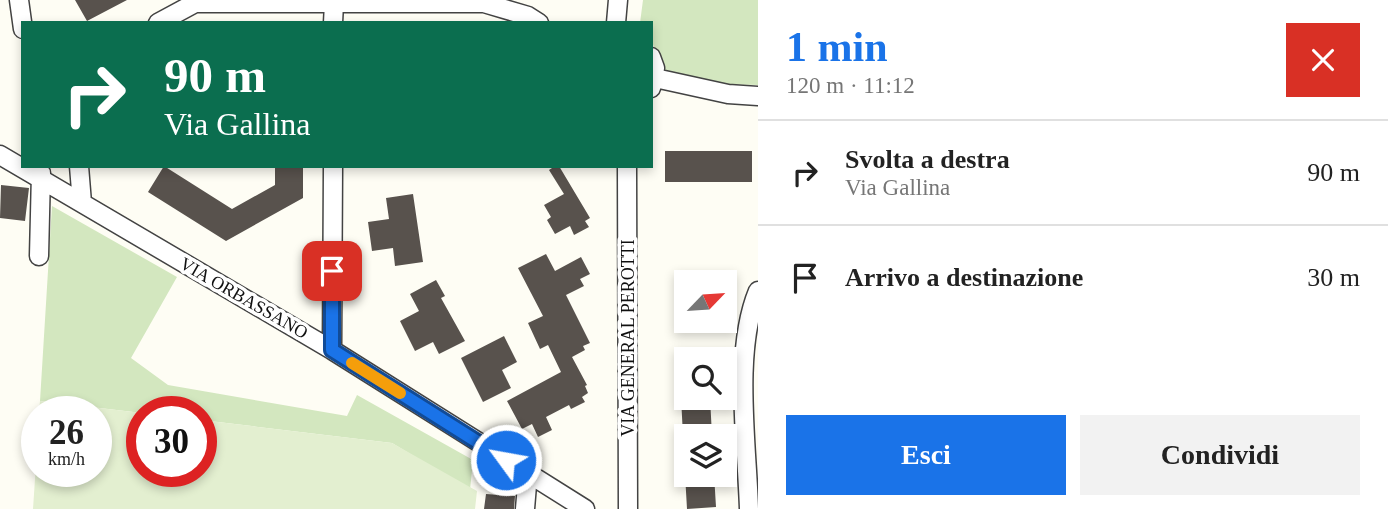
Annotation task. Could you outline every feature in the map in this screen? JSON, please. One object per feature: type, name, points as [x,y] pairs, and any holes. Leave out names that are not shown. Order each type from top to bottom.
[{"type":"street","points":[[19,0],[22,21]]},
{"type":"street","points":[[616,21],[618,0]]},
{"type":"street","points":[[333,21],[334,2]]},
{"type":"street","points":[[163,21],[195,3],[334,2],[484,3],[528,16],[536,21]]},
{"type":"street","points":[[653,62],[653,83],[758,96]]},
{"type":"street","name":"VIA ORBASSANO","points":[[0,155],[21,164]]},
{"type":"street","points":[[79,168],[82,203]]},
{"type":"street","points":[[332,350],[333,168]]},
{"type":"street","name":"VIA GENERAL PEROTTI","points":[[627,168],[628,509]]},
{"type":"street","points":[[39,256],[41,173]]},
{"type":"street","name":"VIA ORBASSANO","points":[[41,173],[82,203],[332,350],[585,509]]},
{"type":"street","points":[[749,509],[744,365],[758,291]]},
{"type":"street","points":[[525,509],[528,474]]},
{"type":"green space","points":[[643,0],[758,0],[758,85],[717,84],[664,70],[661,57],[653,45],[653,21],[640,21]]},
{"type":"green space","points":[[52,206],[177,277],[131,358],[168,385],[347,416],[357,395],[473,460],[470,490],[392,443],[217,422],[217,396],[126,396],[126,411],[112,409],[112,396],[40,396]]},
{"type":"green space","points":[[112,409],[126,411],[126,487],[217,487],[217,422],[392,443],[477,491],[475,509],[33,509],[34,487],[112,487]]},
{"type":"building","points":[[75,0],[127,0],[87,21]]},
{"type":"building","points":[[665,151],[752,151],[752,182],[665,182]]},
{"type":"building","points":[[163,168],[167,168],[232,209],[275,185],[275,168],[303,168],[303,198],[226,241],[148,192]]},
{"type":"building","points":[[560,168],[590,218],[585,221],[589,227],[574,235],[570,226],[555,234],[547,220],[551,217],[544,205],[564,194],[549,170]]},
{"type":"building","points":[[1,185],[29,188],[25,221],[0,218]]},
{"type":"building","points":[[413,194],[423,262],[395,266],[393,248],[372,251],[368,222],[389,219],[386,198]]},
{"type":"building","points":[[546,254],[555,271],[581,257],[590,274],[580,279],[584,286],[566,295],[590,343],[583,346],[585,350],[572,357],[587,385],[585,386],[588,393],[582,397],[585,402],[571,409],[569,405],[546,417],[552,430],[538,437],[532,424],[522,429],[507,401],[561,372],[548,345],[540,349],[528,323],[543,316],[518,268]]},
{"type":"building","points":[[436,280],[445,296],[441,298],[465,341],[439,354],[433,342],[415,351],[400,321],[419,311],[410,294]]},
{"type":"building","points":[[504,336],[517,362],[502,370],[511,388],[483,402],[461,358]]},
{"type":"building","points":[[682,410],[711,410],[711,424],[682,424]]},
{"type":"building","points":[[686,487],[715,487],[716,507],[687,509]]},
{"type":"building","points":[[486,494],[515,496],[514,509],[484,509]]},
{"type":"slow traffic","points":[[352,363],[400,393]]},
{"type":"route","points":[[332,271],[332,350],[506,460]]}]
